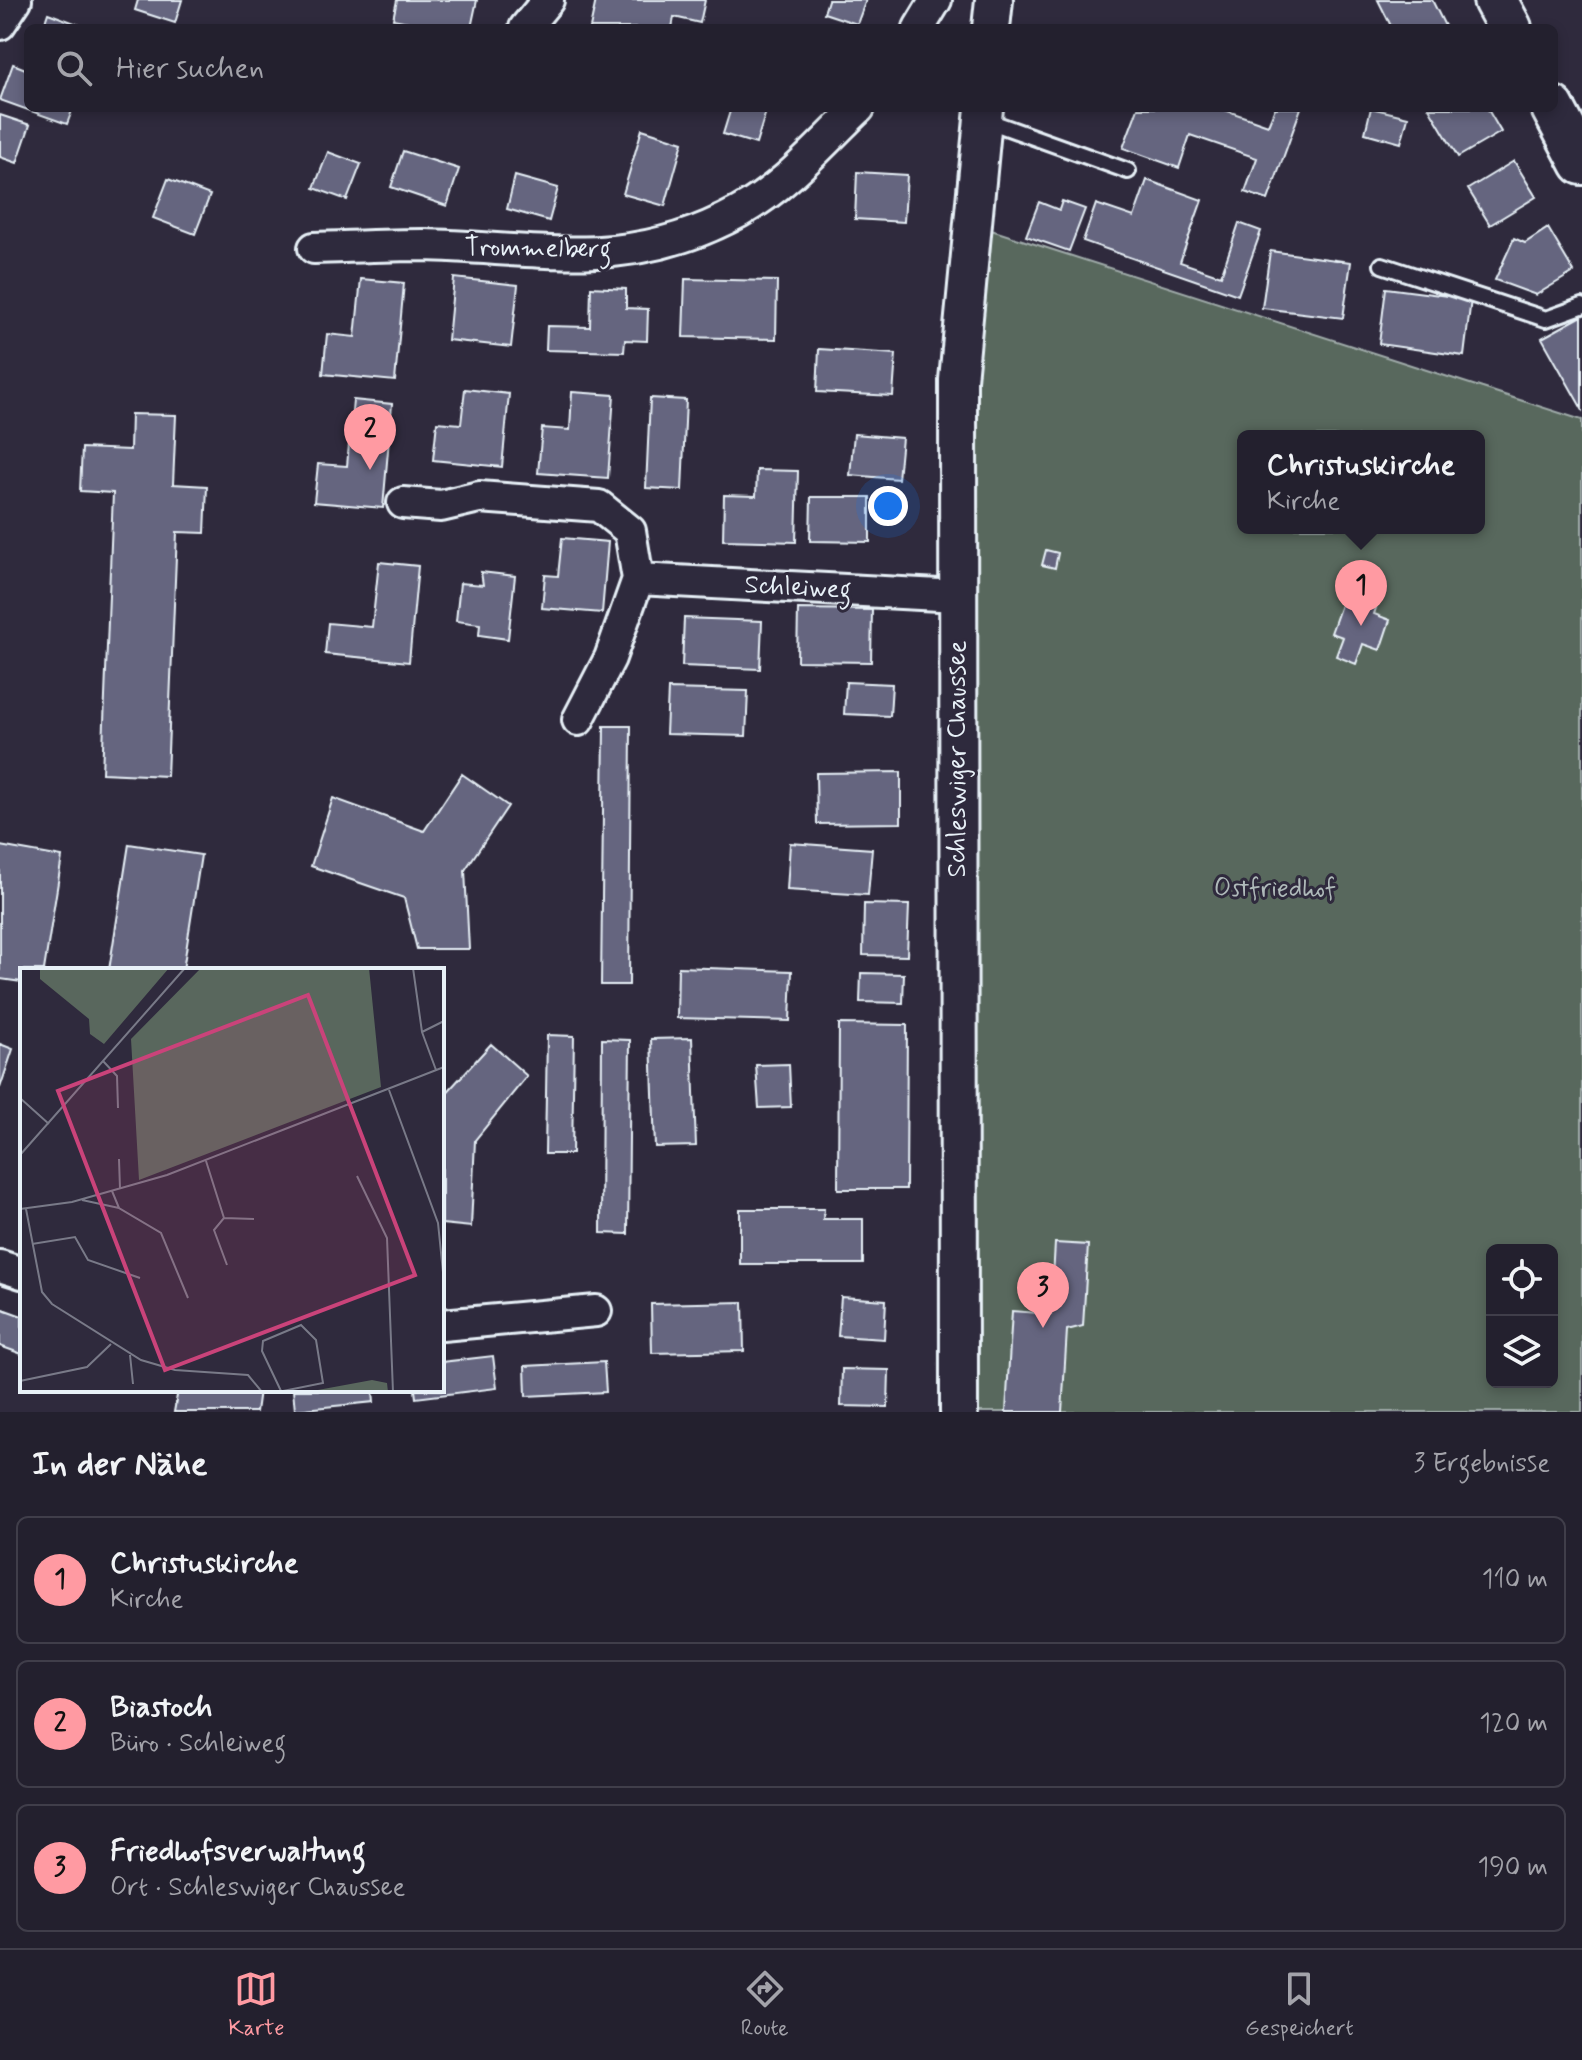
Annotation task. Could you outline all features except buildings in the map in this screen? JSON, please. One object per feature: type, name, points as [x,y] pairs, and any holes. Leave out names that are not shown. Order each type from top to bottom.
[{"type":"main road","points":[[1495,0],[1508,24]]},
{"type":"main road","points":[[1555,112],[1582,163]]},
{"type":"street","points":[[0,24],[16,0]]},
{"type":"street","points":[[528,24],[548,0]]},
{"type":"street","points":[[921,24],[936,0]]},
{"type":"street","points":[[991,24],[994,0]]},
{"type":"street","name":"Trommelberg","points":[[314,248],[424,245],[564,255],[625,251],[688,237],[740,212],[775,189],[855,112]]},
{"type":"street","name":"Schleswiger Chaussee","points":[[959,1412],[958,380],[983,114]]},
{"type":"street","points":[[403,503],[441,506],[479,497],[599,506],[630,531],[638,579],[610,658],[578,720]]},
{"type":"street","name":"Schleiweg","points":[[638,579],[958,596]]},
{"type":"street","points":[[0,1266],[20,1272]]},
{"type":"street","points":[[444,1325],[596,1311]]},
{"type":"lane","points":[[983,114],[1128,171]]},
{"type":"lane","points":[[1382,265],[1546,319],[1582,306]]},
{"type":"green space","name":"Ostfriedhof","points":[[988,229],[1582,420],[1582,1412],[974,1412],[968,390]]},
{"type":"place","name":"Biastoch","points":[[370,470]]},
{"type":"place","name":"Christuskirche","points":[[1361,626]]},
{"type":"place","name":"Friedhofsverwaltung","points":[[1043,1328]]}]
